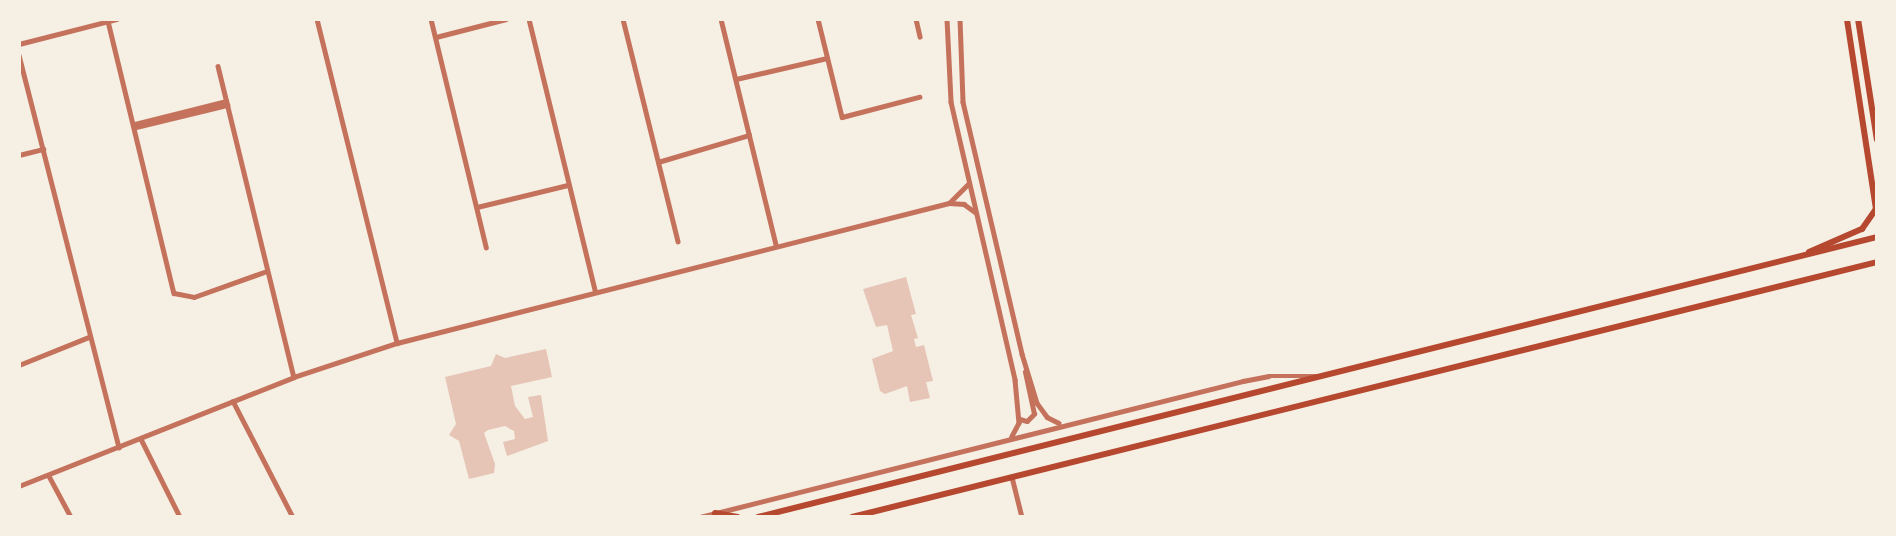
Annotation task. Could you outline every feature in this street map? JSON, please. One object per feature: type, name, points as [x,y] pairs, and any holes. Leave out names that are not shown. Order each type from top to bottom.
[{"type":"main road","points":[[1798,258],[1854,233],[1874,219],[1877,202],[1847,19]]},
{"type":"main road","points":[[1858,19],[1877,140]]},
{"type":"main road","points":[[758,517],[1877,237]]},
{"type":"main road","points":[[852,517],[1877,262]]},
{"type":"main road","points":[[715,513],[738,517]]},
{"type":"street","points":[[19,44],[117,19]]},
{"type":"street","points":[[317,19],[397,343]]},
{"type":"street","points":[[431,19],[486,247]]},
{"type":"street","points":[[436,37],[506,19]]},
{"type":"street","points":[[529,19],[595,290]]},
{"type":"street","points":[[623,19],[678,241]]},
{"type":"street","points":[[721,19],[776,244]]},
{"type":"street","points":[[818,19],[842,117],[919,97]]},
{"type":"street","points":[[916,19],[920,37]]},
{"type":"street","points":[[947,19],[948,83],[968,182],[1013,368],[1019,419],[1012,436]]},
{"type":"street","points":[[960,19],[963,102],[1026,369],[1034,414],[1027,421],[1019,419]]},
{"type":"street","points":[[108,22],[136,126],[174,293],[186,299],[194,298],[267,271]]},
{"type":"street","points":[[19,55],[119,447]]},
{"type":"street","points":[[737,79],[827,58]]},
{"type":"street","points":[[218,66],[294,377]]},
{"type":"street","points":[[136,126],[226,103]]},
{"type":"street","points":[[658,162],[749,135]]},
{"type":"street","points":[[19,155],[43,149]]},
{"type":"street","points":[[949,203],[968,182]]},
{"type":"street","points":[[477,207],[568,185]]},
{"type":"street","points":[[19,486],[294,377],[397,343],[776,244],[949,203],[964,204],[975,212]]},
{"type":"street","points":[[19,365],[89,337]]},
{"type":"street","points":[[1026,369],[1041,410],[1063,423]]},
{"type":"street","points":[[700,517],[1063,423],[1269,376],[1326,376]]},
{"type":"street","points":[[233,401],[293,517]]},
{"type":"street","points":[[141,439],[180,517]]},
{"type":"street","points":[[49,476],[71,517]]},
{"type":"street","points":[[1012,477],[1022,517]]},
{"type":"building","points":[[906,277],[916,314],[911,315],[918,338],[914,339],[916,347],[924,345],[933,381],[926,382],[930,398],[910,402],[907,386],[885,394],[880,391],[872,359],[893,351],[887,325],[876,327],[863,289]]},
{"type":"building","points":[[546,349],[552,377],[511,386],[515,406],[525,419],[533,417],[528,397],[541,395],[548,441],[507,456],[503,442],[515,439],[514,431],[505,426],[488,430],[484,433],[495,464],[494,473],[469,479],[459,441],[449,435],[456,424],[445,377],[491,366],[496,354],[505,358]]}]
